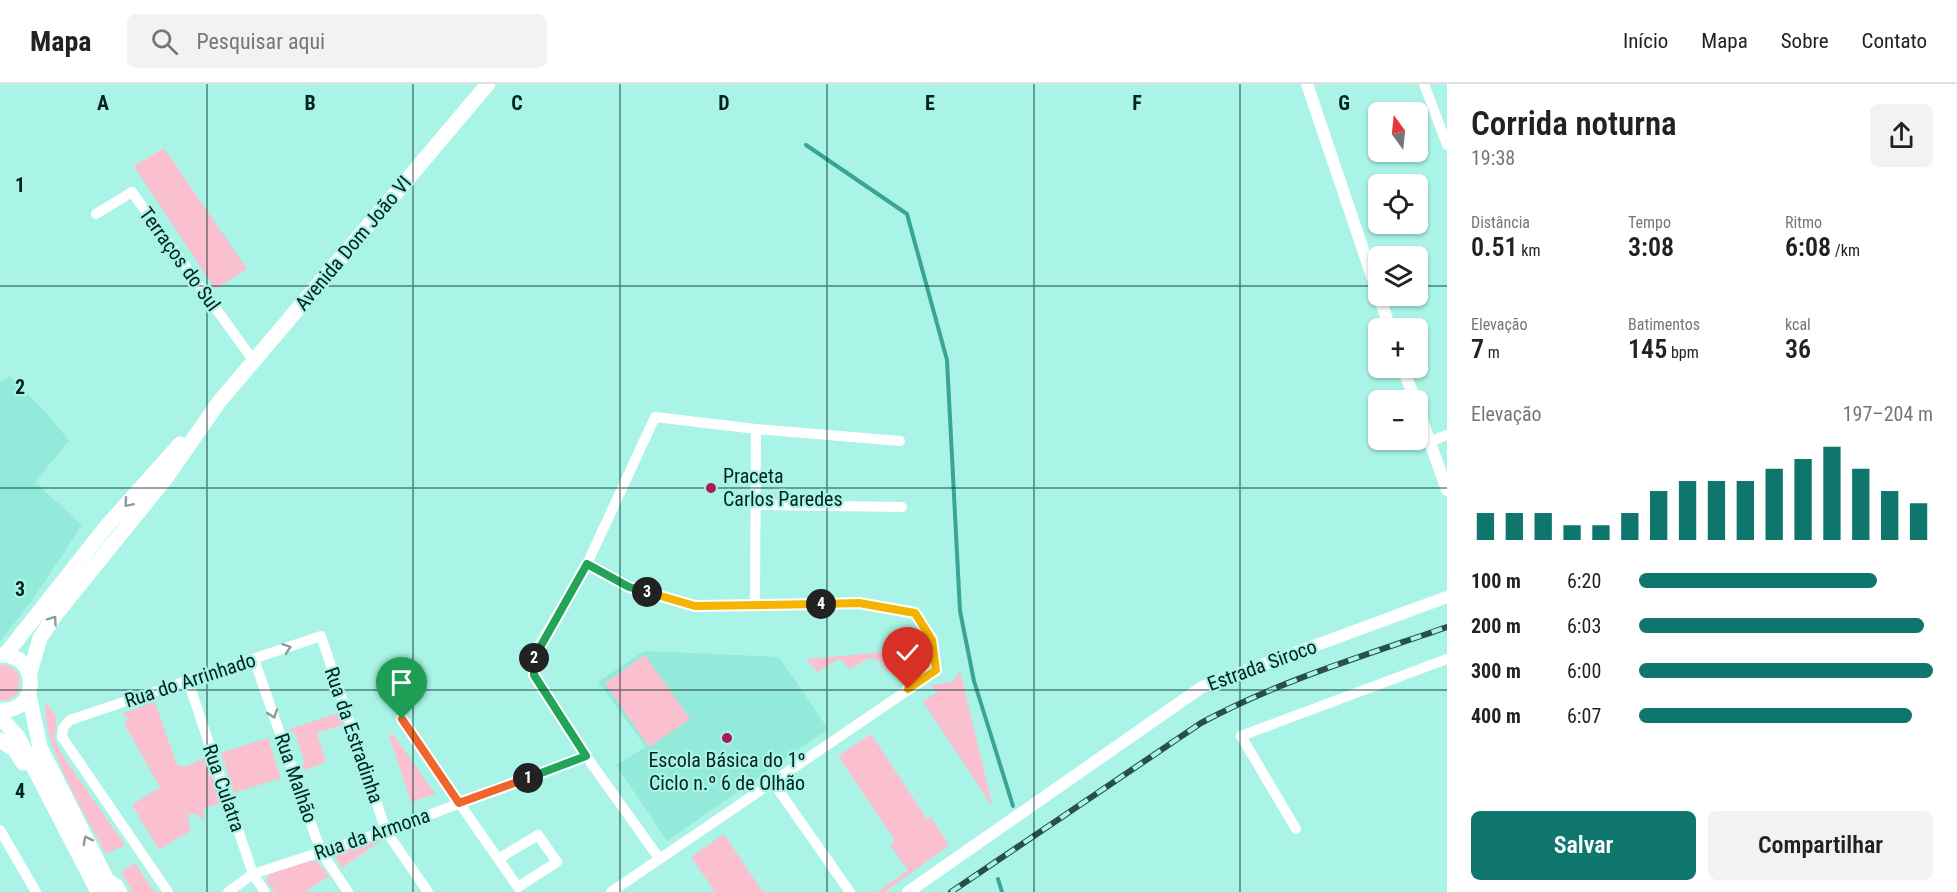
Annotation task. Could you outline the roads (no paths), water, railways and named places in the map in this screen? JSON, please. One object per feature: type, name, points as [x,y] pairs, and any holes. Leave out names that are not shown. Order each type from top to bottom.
[{"type":"main road","name":"Avenida Dom João VI","points":[[3,655],[106,527],[219,402],[488,84]]},
{"type":"main road","name":"Avenida Dom João VI","points":[[113,892],[40,747],[29,695],[32,686],[30,673],[40,638],[56,614],[166,478],[219,402]]},
{"type":"main road","points":[[3,655],[22,662],[30,673]]},
{"type":"main road","points":[[29,695],[24,702],[3,713],[98,892]]},
{"type":"main road","points":[[0,740],[15,750],[30,774],[42,786]]},
{"type":"street","points":[[1307,84],[1368,263]]},
{"type":"street","points":[[1427,86],[1447,145]]},
{"type":"street","name":"Terraços do Sul","points":[[96,214],[132,192],[253,360]]},
{"type":"street","points":[[659,858],[586,756],[534,675],[534,654],[587,564],[655,417],[756,429],[900,441]]},
{"type":"street","points":[[755,605],[756,429]]},
{"type":"street","points":[[1429,442],[1447,435]]},
{"type":"street","points":[[1428,439],[1447,490]]},
{"type":"street","points":[[756,505],[902,507]]},
{"type":"street","points":[[587,564],[629,587],[695,606],[859,603],[915,613],[932,640],[936,670],[659,858],[628,887],[612,892]]},
{"type":"street","name":"Estrada Siroco","points":[[908,892],[1202,687],[1447,597]]},
{"type":"street","name":"Rua do Arrinhado","points":[[168,892],[62,737],[63,728],[70,720],[321,636]]},
{"type":"street","name":"Rua da Estradinha","points":[[321,636],[386,831],[428,892]]},
{"type":"street","name":"Rua Malhão","points":[[254,659],[321,852],[348,892]]},
{"type":"street","points":[[1296,829],[1241,736],[1447,659]]},
{"type":"street","name":"Rua Culatra","points":[[188,681],[253,874],[265,892]]},
{"type":"street","points":[[402,719],[498,860],[518,887],[556,862],[538,835],[498,860]]},
{"type":"street","name":"Rua da Armona","points":[[228,892],[253,874],[386,831],[586,756]]},
{"type":"street","points":[[772,781],[850,892]]},
{"type":"street","points":[[0,830],[36,892]]},
{"type":"street","points":[[106,877],[118,884],[122,892]]},
{"type":"waterway","points":[[806,145],[907,214],[947,360],[960,611],[974,681],[1013,806]]},
{"type":"waterway","points":[[998,879],[1002,892]]},
{"type":"railway","points":[[951,892],[1201,723],[1291,682],[1447,627]]},
{"type":"place","name":"Praceta Carlos Paredes","points":[[711,488]]},
{"type":"place","name":"Escola Básica do 1º Ciclo n.º 6 de Olhão","points":[[727,738]]}]
